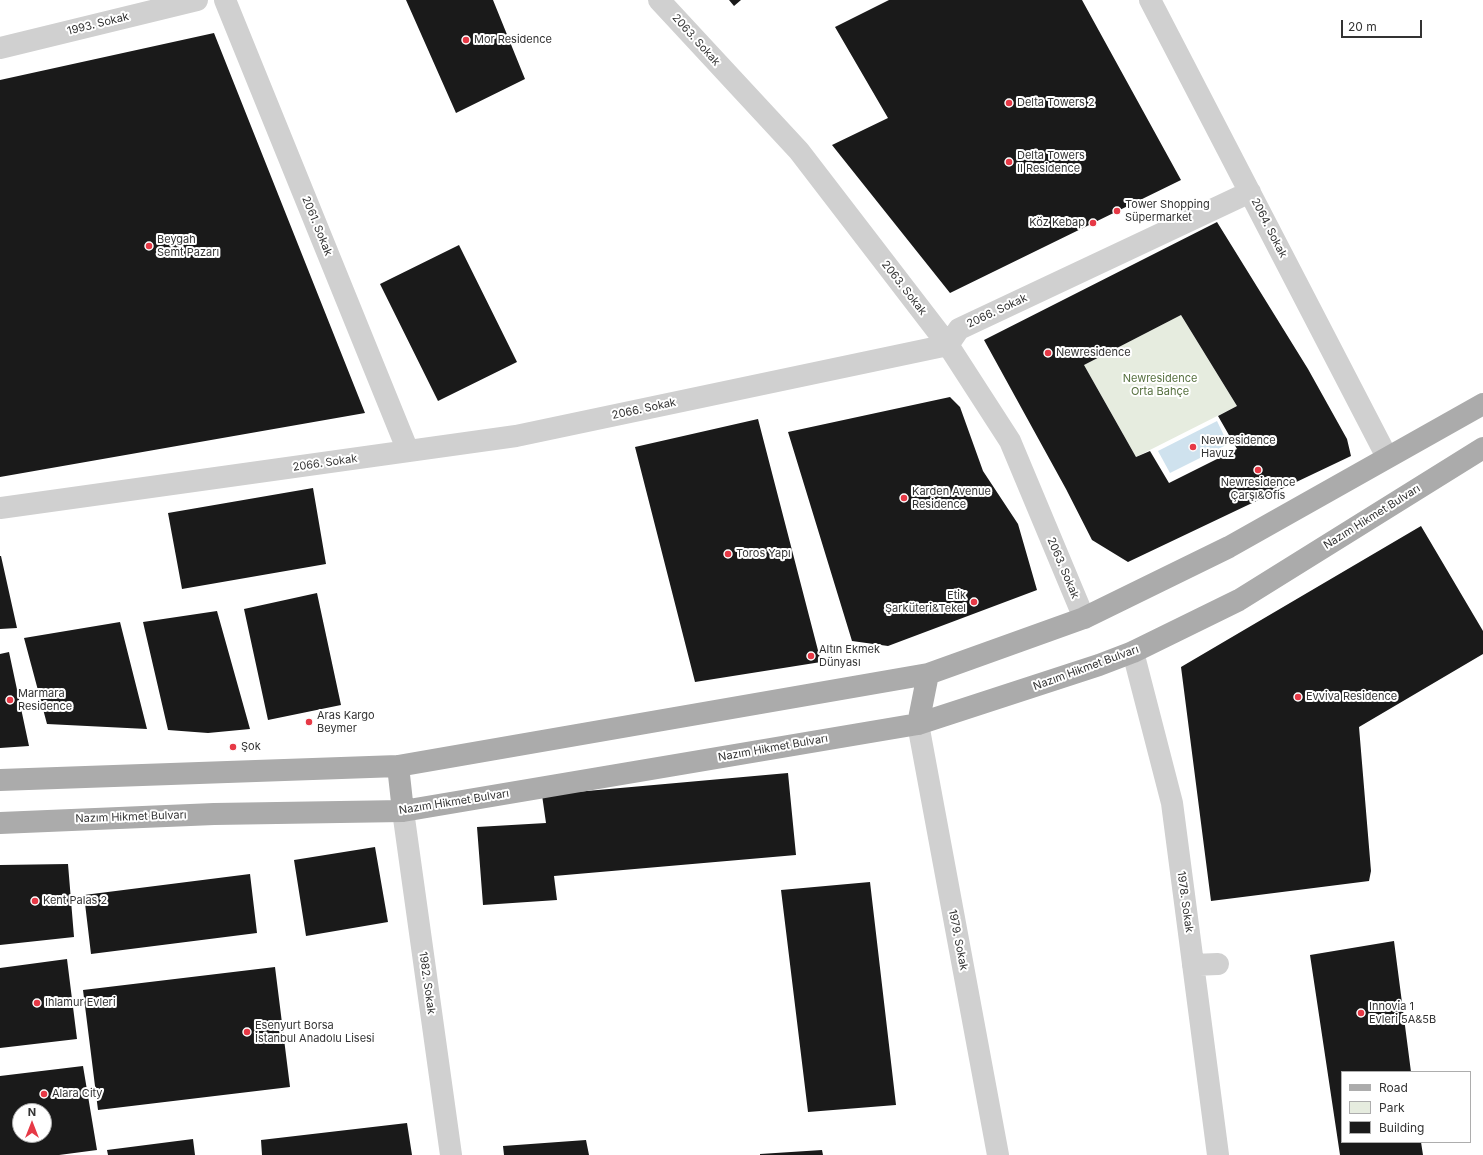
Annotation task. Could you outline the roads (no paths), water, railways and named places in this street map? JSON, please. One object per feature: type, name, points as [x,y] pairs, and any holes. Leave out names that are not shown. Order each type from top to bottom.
[{"type":"main road","points":[[0,780],[398,766],[928,674],[1084,618],[1229,547],[1483,404]]},
{"type":"main road","name":"Nazım Hikmet Bulvarı","points":[[0,823],[214,814],[403,811],[918,724],[1099,665],[1133,652],[1239,600],[1483,448]]},
{"type":"main road","points":[[918,724],[928,674]]},
{"type":"main road","points":[[398,766],[403,811]]},
{"type":"street","name":"1993. Sokak","points":[[0,48],[197,0]]},
{"type":"street","name":"2061. Sokak","points":[[225,0],[408,451]]},
{"type":"street","name":"2063. Sokak","points":[[659,0],[798,151],[948,345],[1010,441],[1084,618]]},
{"type":"street","name":"2064. Sokak","points":[[1150,0],[1388,457]]},
{"type":"street","name":"2066. Sokak","points":[[0,508],[516,436],[948,345],[959,329],[1098,270],[1250,192]]},
{"type":"street","name":"1978. Sokak","points":[[1133,652],[1172,802],[1218,1155]]},
{"type":"street","name":"1979. Sokak","points":[[918,724],[998,1155]]},
{"type":"street","name":"1982. Sokak","points":[[403,811],[451,1155]]},
{"type":"street","points":[[1193,965],[1218,964]]},
{"type":"water","name":"Newresidence Havuz","points":[[1217,421],[1228,444],[1170,473],[1158,451]]},
{"type":"place","name":"Mor Residence","points":[[466,40]]},
{"type":"place","name":"Delta Towers 2","points":[[1009,103]]},
{"type":"place","name":"Delta Towers II Residence","points":[[1009,162]]},
{"type":"place","name":"Tower Shopping Süpermarket","points":[[1117,211]]},
{"type":"place","name":"Köz Kebap","points":[[1093,223]]},
{"type":"place","name":"Beygah Semt Pazarı","points":[[149,246]]},
{"type":"place","name":"Newresidence","points":[[1048,353]]},
{"type":"place","name":"Newresidence Havuz","points":[[1193,447]]},
{"type":"place","name":"Newresidence Çarşı&Ofis","points":[[1258,470]]},
{"type":"place","name":"Karden Avenue Residence","points":[[904,498]]},
{"type":"place","name":"Toros Yapı","points":[[728,554]]},
{"type":"place","name":"Etik Şarküteri&Tekel","points":[[974,602]]},
{"type":"place","name":"Altın Ekmek Dünyası","points":[[811,656]]},
{"type":"place","name":"Evviva Residence","points":[[1298,697]]},
{"type":"place","name":"Marmara Residence","points":[[10,700]]},
{"type":"place","name":"Aras Kargo Beymer","points":[[309,722]]},
{"type":"place","name":"Şok","points":[[233,747]]},
{"type":"place","name":"Kent Palas 2","points":[[35,901]]},
{"type":"place","name":"Ihlamur Evleri","points":[[37,1003]]},
{"type":"place","name":"Innovia 1 Evleri 5A&5B","points":[[1361,1013]]},
{"type":"place","name":"Esenyurt Borsa İstanbul Anadolu Lisesi","points":[[247,1032]]},
{"type":"place","name":"Alara City","points":[[44,1094]]},
{"type":"park label","name":"Newresidence Orta Bahçe","points":[[1160,385]]}]
